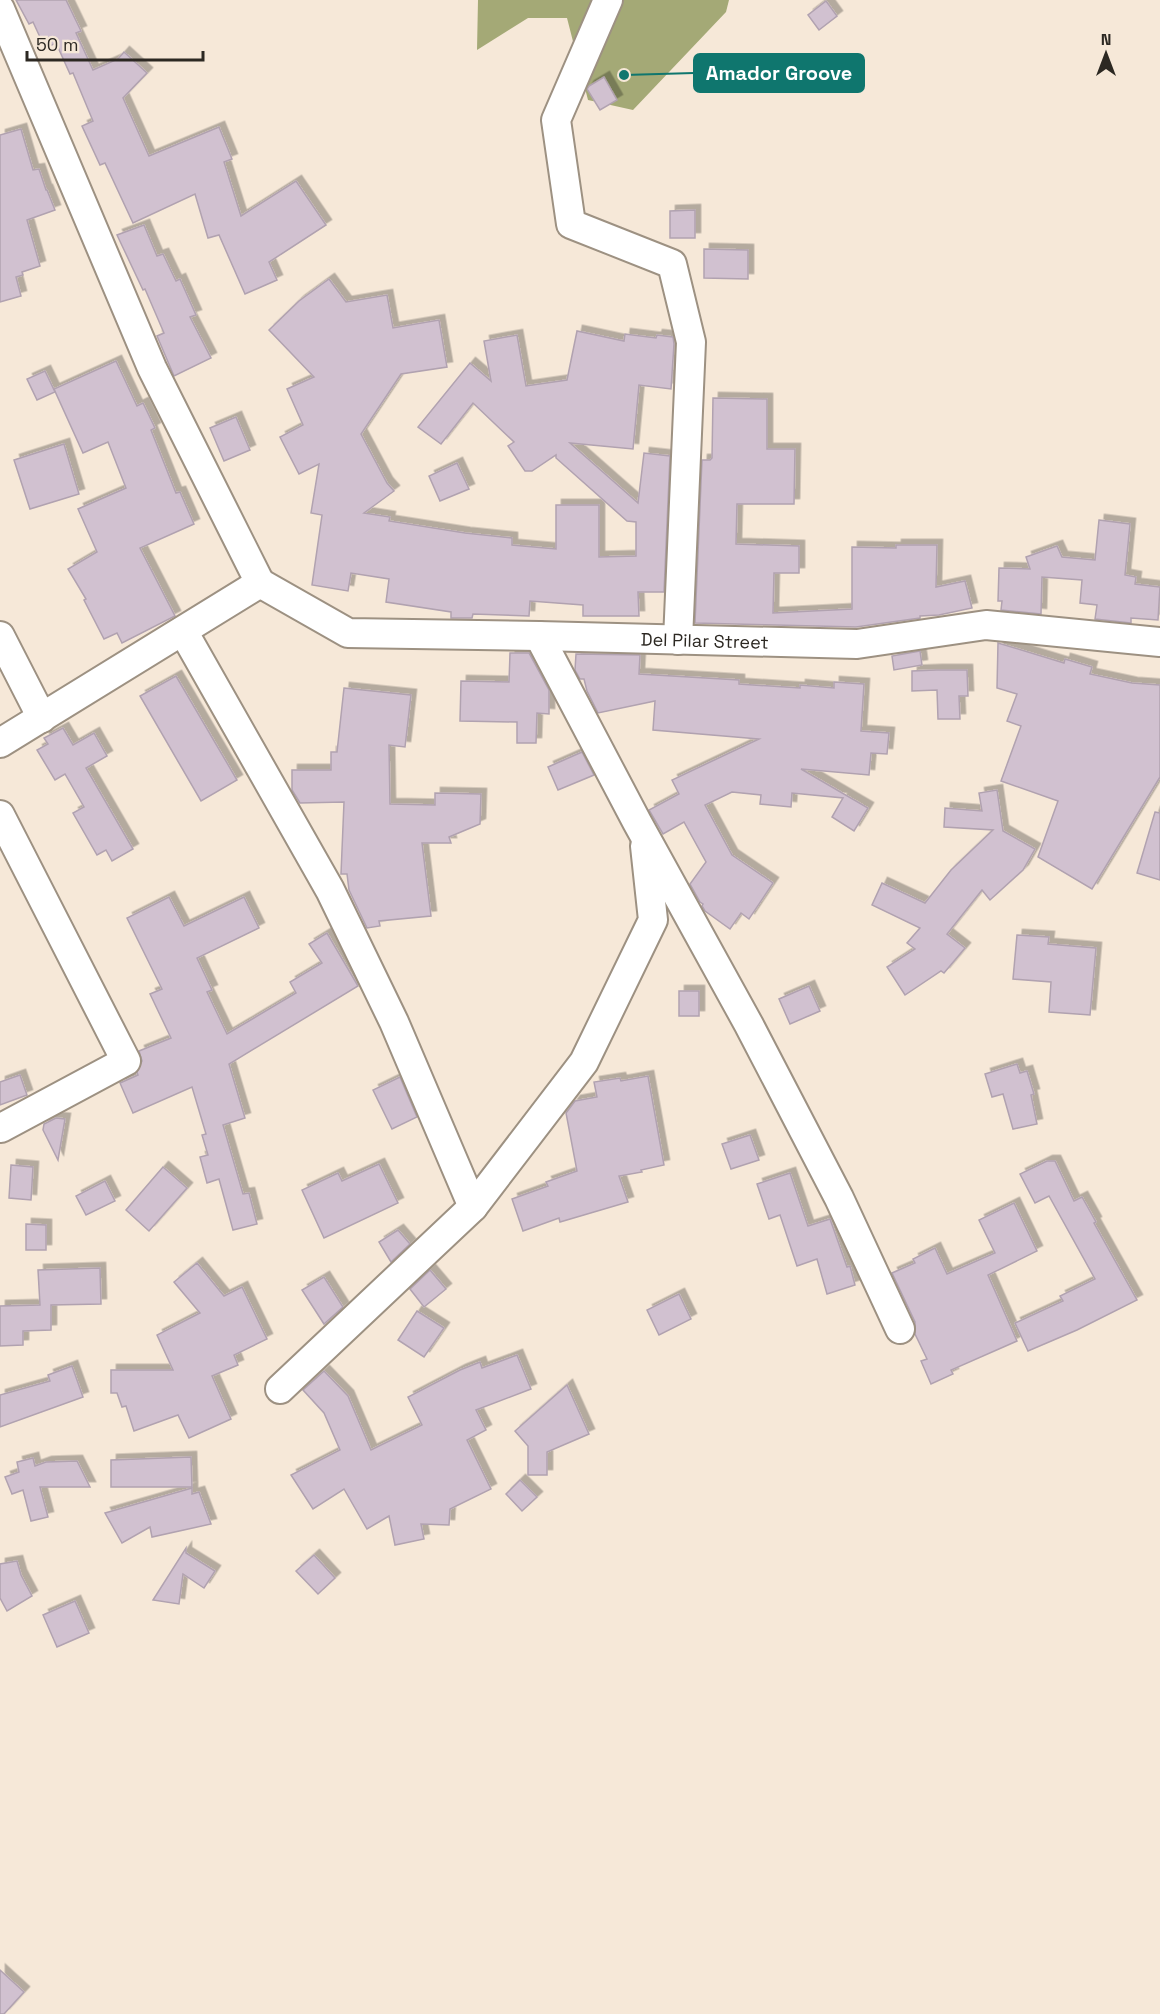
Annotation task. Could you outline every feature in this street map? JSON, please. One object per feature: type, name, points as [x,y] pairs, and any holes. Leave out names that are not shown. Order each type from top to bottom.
[{"type":"street","points":[[608,0],[556,120],[571,224],[672,264],[691,342],[678,640]]},
{"type":"street","points":[[0,9],[152,368],[260,584],[0,743]]},
{"type":"street","name":"Del Pilar Street","points":[[260,584],[348,633],[857,644],[986,625],[1160,642]]},
{"type":"street","points":[[183,631],[330,890],[394,1022],[473,1207]]},
{"type":"street","points":[[0,636],[42,718]]},
{"type":"street","points":[[539,636],[644,835],[749,1025],[823,1168],[900,1329]]},
{"type":"street","points":[[0,815],[126,1061],[1,1128]]},
{"type":"street","points":[[280,1389],[473,1207],[584,1062],[653,920],[644,835]]},
{"type":"green space","points":[[478,0],[729,0],[726,12],[633,110],[588,100],[567,18],[528,18],[477,50]]},
{"type":"building","points":[[16,0],[66,0],[81,31],[76,33],[93,70],[118,59],[124,52],[147,73],[123,98],[149,156],[219,127],[232,159],[224,162],[241,216],[296,181],[326,225],[269,262],[277,280],[245,294],[219,235],[208,238],[195,194],[133,223],[105,163],[100,165],[82,126],[93,121],[73,73],[70,74],[56,43],[45,48],[33,22],[29,24]]},
{"type":"building","points":[[826,1],[837,16],[819,30],[808,15]]},
{"type":"building","points":[[604,77],[617,100],[600,110],[587,89]]},
{"type":"building","points":[[21,129],[33,170],[39,169],[55,210],[27,220],[40,266],[22,272],[23,275],[16,277],[21,296],[0,302],[0,135]]},
{"type":"building","points":[[695,210],[695,238],[670,238],[670,211]]},
{"type":"building","points":[[144,225],[157,256],[163,254],[176,281],[180,279],[196,315],[190,317],[211,358],[174,376],[157,336],[164,333],[145,289],[143,290],[117,235]]},
{"type":"building","points":[[704,249],[748,250],[748,279],[704,278]]},
{"type":"building","points":[[329,279],[346,302],[387,295],[393,328],[439,320],[447,367],[401,374],[361,434],[387,483],[394,491],[364,513],[390,517],[389,521],[512,538],[512,545],[556,549],[556,505],[599,505],[599,557],[636,556],[636,522],[627,521],[556,458],[556,455],[532,471],[525,471],[508,446],[514,442],[473,403],[441,444],[418,427],[470,363],[491,381],[484,341],[517,335],[526,386],[567,380],[577,331],[624,341],[625,334],[656,338],[657,335],[673,337],[671,389],[639,385],[633,449],[570,443],[638,503],[644,453],[670,456],[664,592],[638,592],[639,616],[583,616],[583,605],[530,601],[529,616],[473,614],[472,618],[451,618],[451,612],[386,602],[389,579],[351,573],[348,591],[312,585],[322,515],[311,513],[319,464],[299,474],[280,437],[303,425],[287,389],[314,377],[269,330],[299,301]]},
{"type":"building","points":[[116,361],[137,406],[143,403],[155,428],[151,430],[176,493],[180,492],[194,524],[140,548],[175,616],[122,643],[117,633],[104,639],[84,600],[86,599],[68,569],[97,552],[78,509],[126,488],[108,442],[83,453],[54,389]]},
{"type":"building","points":[[45,371],[55,392],[37,400],[27,379]]},
{"type":"building","points":[[713,398],[767,399],[767,449],[795,449],[794,504],[737,504],[736,544],[799,546],[799,573],[774,573],[773,613],[852,609],[852,547],[896,548],[896,545],[937,545],[936,587],[965,581],[972,608],[856,627],[695,623],[702,460],[712,458]]},
{"type":"building","points":[[236,417],[250,450],[224,461],[210,428]]},
{"type":"building","points":[[64,444],[79,494],[30,509],[14,460]]},
{"type":"building","points":[[457,463],[469,489],[440,501],[429,476]]},
{"type":"building","points":[[1099,520],[1130,524],[1125,575],[1136,577],[1135,584],[1160,587],[1158,620],[1131,618],[1131,623],[1095,619],[1097,605],[1080,603],[1082,580],[1042,577],[1041,614],[1001,610],[1002,601],[998,601],[999,568],[1030,569],[1026,557],[1057,546],[1062,557],[1095,560]]},
{"type":"building","points":[[998,643],[1064,663],[1065,659],[1092,667],[1090,674],[1132,683],[1160,685],[1160,777],[1092,889],[1038,857],[1058,801],[1001,781],[1021,726],[1007,721],[1017,694],[997,688]]},
{"type":"building","points":[[920,651],[922,665],[894,670],[892,656]]},
{"type":"building","points":[[510,653],[529,653],[549,690],[549,714],[537,713],[536,743],[517,743],[517,722],[460,721],[461,681],[509,682]]},
{"type":"building","points":[[576,654],[640,655],[639,674],[739,680],[739,684],[800,688],[800,685],[834,688],[834,682],[864,684],[861,731],[889,733],[887,754],[871,753],[869,775],[801,769],[868,808],[854,831],[832,817],[843,798],[792,793],[791,807],[760,804],[761,795],[732,792],[705,805],[732,855],[773,883],[749,919],[741,913],[730,929],[705,911],[690,884],[706,862],[684,822],[663,834],[649,810],[679,794],[672,780],[759,739],[653,730],[655,701],[598,713],[584,679],[580,679],[575,670]]},
{"type":"building","points":[[967,670],[968,696],[959,696],[960,719],[938,719],[937,690],[912,691],[912,671]]},
{"type":"building","points":[[176,676],[237,780],[201,801],[140,696]]},
{"type":"building","points":[[344,688],[411,695],[405,747],[389,745],[390,804],[435,805],[435,793],[481,794],[480,824],[449,837],[451,843],[422,843],[431,916],[379,921],[380,926],[367,928],[349,890],[347,874],[341,874],[344,802],[300,803],[292,790],[292,770],[331,770],[331,752],[337,752]]},
{"type":"building","points":[[63,728],[73,745],[94,733],[107,756],[86,768],[133,849],[112,861],[106,850],[97,855],[73,813],[84,807],[65,774],[55,780],[37,750],[48,744],[44,738]]},
{"type":"building","points":[[582,752],[594,775],[558,790],[548,767]]},
{"type":"building","points":[[997,790],[1003,831],[1035,849],[1023,870],[990,900],[982,890],[947,934],[965,948],[944,973],[941,971],[905,995],[887,967],[915,949],[907,943],[920,928],[872,905],[882,883],[925,903],[951,870],[993,830],[944,827],[945,808],[982,811],[979,793]]},
{"type":"building","points":[[1155,812],[1160,813],[1160,880],[1137,873]]},
{"type":"building","points":[[169,897],[184,926],[244,897],[259,928],[197,958],[212,990],[207,992],[227,1034],[296,993],[290,982],[322,963],[309,944],[327,933],[358,986],[229,1064],[245,1118],[223,1125],[243,1194],[249,1193],[257,1224],[233,1230],[219,1179],[207,1183],[200,1157],[208,1155],[202,1135],[206,1134],[192,1087],[133,1113],[120,1083],[138,1075],[142,1061],[139,1051],[171,1038],[150,994],[162,989],[127,918]]},
{"type":"building","points":[[1017,935],[1049,937],[1048,944],[1096,948],[1090,1015],[1049,1012],[1051,982],[1013,979]]},
{"type":"building","points":[[809,986],[820,1011],[790,1024],[779,999]]},
{"type":"building","points":[[679,991],[699,991],[699,1016],[679,1016]]},
{"type":"building","points":[[1017,1064],[1020,1073],[1027,1071],[1034,1094],[1031,1095],[1037,1124],[1013,1129],[1003,1094],[992,1097],[985,1074]]},
{"type":"building","points":[[20,1075],[27,1095],[0,1105],[0,1082]]},
{"type":"building","points":[[648,1076],[664,1165],[619,1176],[628,1202],[560,1222],[559,1218],[523,1231],[512,1199],[548,1186],[546,1182],[577,1171],[566,1113],[575,1101],[597,1097],[594,1082],[620,1078],[621,1081]]},
{"type":"building","points":[[400,1077],[417,1117],[392,1129],[373,1090]]},
{"type":"building","points":[[56,1118],[65,1119],[58,1160],[43,1130],[44,1124]]},
{"type":"building","points":[[750,1135],[759,1160],[731,1169],[722,1144]]},
{"type":"building","points":[[1047,1161],[1055,1161],[1074,1201],[1082,1197],[1137,1300],[1028,1351],[1015,1323],[1063,1301],[1060,1296],[1095,1279],[1049,1196],[1035,1203],[1020,1174]]},
{"type":"building","points":[[379,1164],[398,1203],[324,1238],[302,1190],[338,1173],[342,1181]]},
{"type":"building","points":[[11,1165],[33,1167],[31,1200],[9,1198]]},
{"type":"building","points":[[163,1167],[187,1188],[149,1231],[126,1210]]},
{"type":"building","points":[[790,1173],[808,1226],[830,1219],[847,1267],[850,1266],[855,1285],[827,1294],[817,1259],[797,1266],[780,1215],[769,1219],[757,1184]]},
{"type":"building","points":[[105,1181],[115,1201],[86,1215],[76,1196]]},
{"type":"building","points":[[1014,1203],[1037,1251],[988,1275],[1017,1341],[951,1370],[953,1374],[931,1384],[921,1361],[927,1359],[915,1334],[915,1322],[892,1273],[915,1263],[913,1259],[935,1248],[947,1274],[995,1253],[979,1220]]},
{"type":"building","points":[[26,1224],[46,1225],[46,1250],[26,1250]]},
{"type":"building","points":[[398,1230],[410,1244],[391,1262],[379,1242]]},
{"type":"building","points":[[197,1263],[224,1296],[242,1287],[267,1339],[234,1355],[238,1365],[212,1376],[231,1419],[189,1438],[178,1415],[134,1431],[126,1406],[122,1407],[117,1393],[111,1393],[111,1370],[173,1370],[157,1335],[200,1313],[174,1282]]},
{"type":"building","points":[[100,1268],[101,1304],[51,1305],[51,1330],[23,1331],[23,1345],[0,1346],[0,1306],[40,1305],[38,1270]]},
{"type":"building","points":[[430,1270],[446,1289],[424,1307],[410,1289]]},
{"type":"building","points":[[324,1277],[343,1307],[324,1324],[302,1290]]},
{"type":"building","points":[[679,1294],[691,1319],[659,1335],[647,1310]]},
{"type":"building","points":[[417,1311],[444,1328],[424,1357],[398,1340]]},
{"type":"building","points":[[517,1355],[531,1389],[476,1410],[486,1430],[467,1440],[491,1489],[450,1509],[449,1525],[421,1524],[424,1539],[395,1545],[389,1516],[367,1529],[344,1489],[313,1509],[291,1475],[340,1450],[324,1413],[303,1390],[324,1371],[348,1396],[371,1450],[422,1425],[408,1397],[480,1362],[482,1368]]},
{"type":"building","points":[[72,1366],[83,1397],[0,1427],[0,1395],[50,1381],[48,1375]]},
{"type":"building","points":[[567,1385],[589,1434],[547,1452],[547,1475],[528,1475],[528,1446],[515,1431]]},
{"type":"building","points":[[191,1457],[192,1487],[111,1487],[111,1460]]},
{"type":"building","points":[[33,1458],[35,1466],[46,1462],[77,1461],[90,1487],[40,1487],[48,1517],[31,1521],[23,1490],[12,1494],[5,1477],[19,1472],[17,1462]]},
{"type":"building","points":[[520,1480],[537,1497],[522,1511],[506,1494]]},
{"type":"building","points":[[192,1488],[192,1494],[199,1492],[211,1524],[152,1537],[150,1527],[122,1543],[105,1513]]},
{"type":"building","points":[[186,1548],[186,1553],[215,1571],[204,1588],[183,1574],[179,1604],[153,1600]]},
{"type":"building","points":[[314,1555],[335,1578],[318,1594],[296,1571]]},
{"type":"building","points":[[17,1561],[21,1575],[32,1596],[7,1611],[0,1598],[0,1564]]},
{"type":"building","points":[[75,1601],[89,1633],[57,1647],[43,1615]]},
{"type":"building","points":[[0,1970],[24,1992],[4,2014],[0,2014]]},
{"type":"place","name":"Amador Groove","points":[[624,75]]}]
